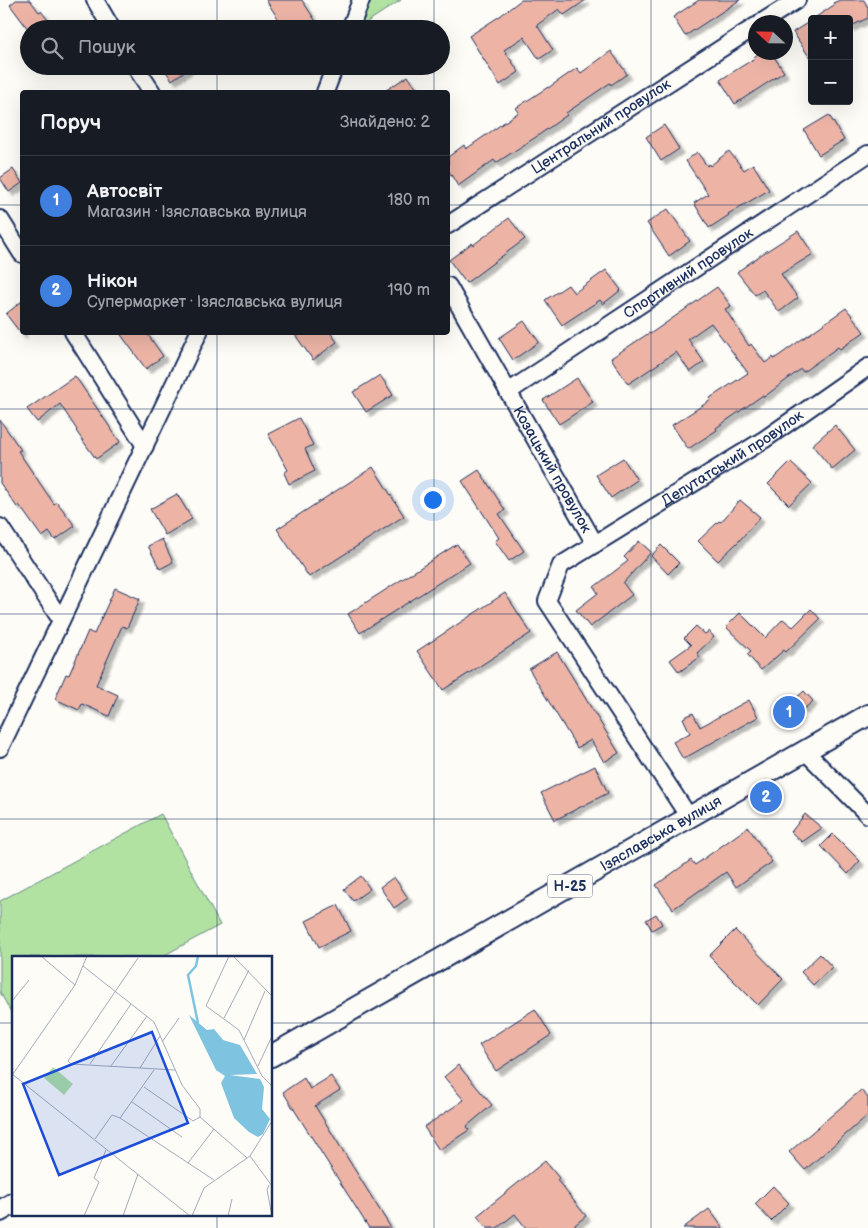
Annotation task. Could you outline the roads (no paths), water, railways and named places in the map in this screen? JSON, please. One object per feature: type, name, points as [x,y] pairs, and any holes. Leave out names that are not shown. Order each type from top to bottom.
[{"type":"main road","name":"Ізяславська вулиця","points":[[272,1055],[868,715]]},
{"type":"main road","points":[[0,1211],[12,1204]]},
{"type":"street","points":[[95,0],[107,20]]},
{"type":"street","points":[[353,20],[361,0]]},
{"type":"street","points":[[773,15],[796,0]]},
{"type":"street","name":"Центральний провулок","points":[[450,223],[748,31]]},
{"type":"street","points":[[141,75],[151,90]]},
{"type":"street","points":[[326,90],[332,75]]},
{"type":"street","name":"Спортивний провулок","points":[[508,392],[868,154]]},
{"type":"street","points":[[0,219],[20,251]]},
{"type":"street","name":"Козацький провулок","points":[[450,290],[595,544],[561,565],[547,601],[689,818]]},
{"type":"street","points":[[75,335],[145,446]]},
{"type":"street","points":[[0,748],[198,335]]},
{"type":"street","name":"Депутатський провулок","points":[[595,544],[765,439],[868,367]]},
{"type":"street","points":[[0,527],[62,620]]},
{"type":"street","points":[[805,751],[868,815]]},
{"type":"place","name":"Автосвіт","points":[[789,712]]},
{"type":"place","name":"Нікон","points":[[766,797]]}]
